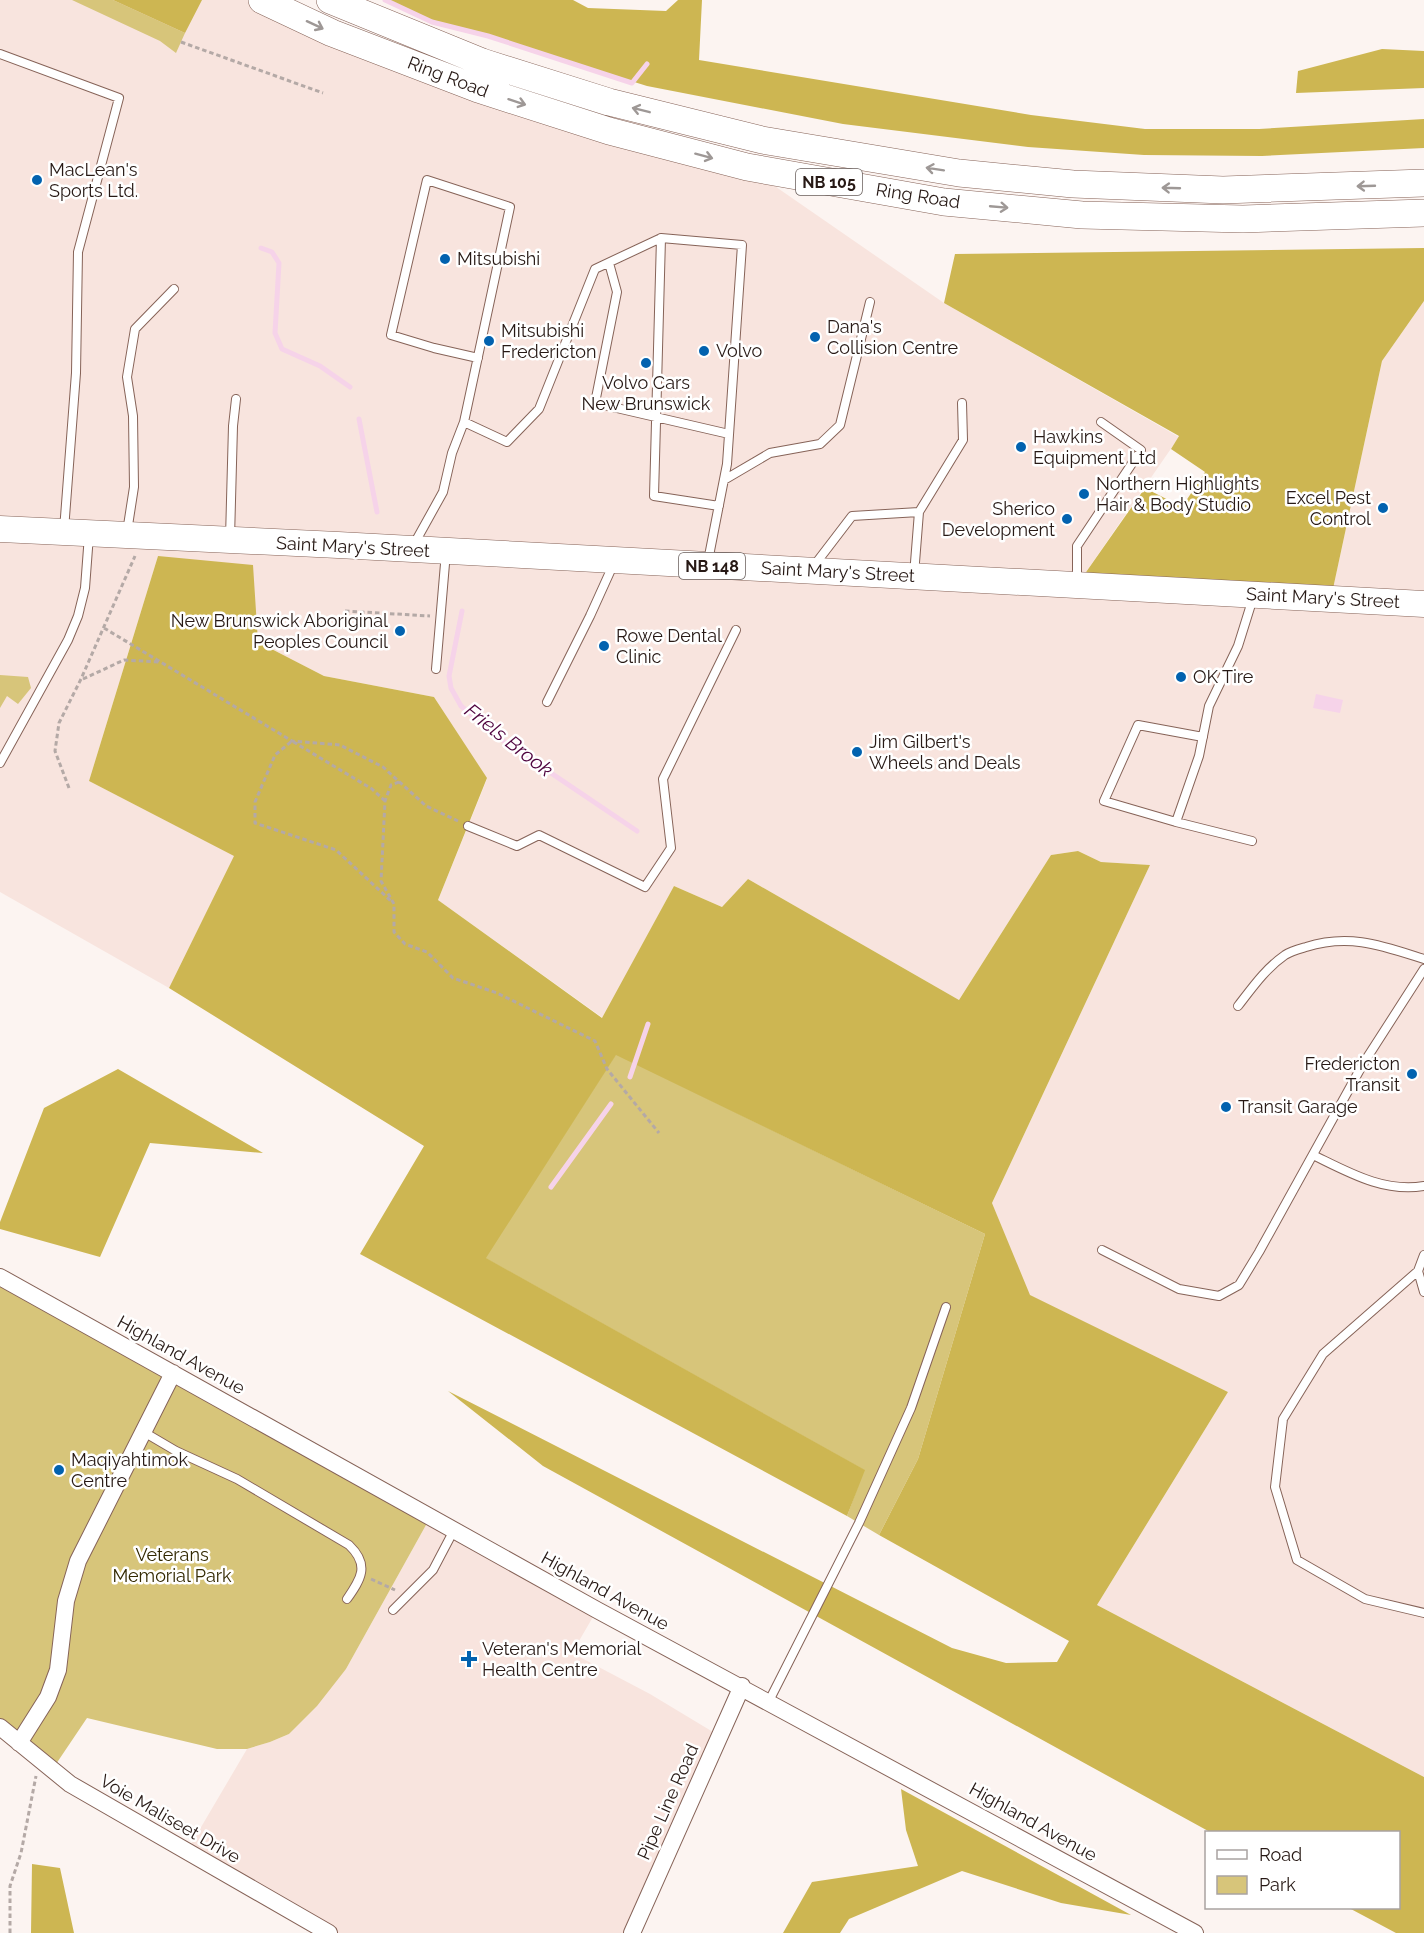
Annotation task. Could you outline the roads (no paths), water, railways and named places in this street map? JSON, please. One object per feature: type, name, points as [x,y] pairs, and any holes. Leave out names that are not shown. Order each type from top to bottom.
[{"type":"highway","name":"Ring Road","points":[[262,0],[332,33],[478,89],[609,131],[747,167],[944,202],[1082,215],[1243,219],[1424,213]]},
{"type":"highway","name":"Ring Road","points":[[330,0],[492,65],[609,102],[762,141],[959,173],[1073,184],[1223,190],[1424,183]]},
{"type":"main road","name":"Saint Mary's Street","points":[[0,529],[411,549],[809,572],[914,575],[1424,604]]},
{"type":"street","name":"Highland Avenue","points":[[0,1277],[597,1610],[742,1686],[1195,1933]]},
{"type":"street","points":[[19,1743],[48,1697],[58,1670],[66,1601],[78,1561],[172,1373]]},
{"type":"street","name":"Pipe Line Road","points":[[632,1933],[742,1686]]},
{"type":"street","name":"Voie Maliseet Drive","points":[[0,1728],[70,1784],[329,1933]]},
{"type":"lane","points":[[0,54],[119,98],[78,252],[76,373],[64,533]]},
{"type":"lane","points":[[411,549],[443,492],[452,453],[464,422],[478,357],[510,207],[427,180],[391,335],[434,348],[478,357]]},
{"type":"lane","points":[[661,238],[654,496],[719,506]]},
{"type":"lane","points":[[464,422],[507,442],[539,409],[595,270],[661,238],[742,245],[724,480],[707,566]]},
{"type":"lane","points":[[609,263],[618,292],[595,403],[729,434]]},
{"type":"lane","points":[[126,535],[134,487],[133,416],[127,377],[135,329],[174,289]]},
{"type":"lane","points":[[724,480],[770,453],[820,444],[840,425],[870,302]]},
{"type":"lane","points":[[230,541],[232,426],[236,399]]},
{"type":"lane","points":[[914,575],[919,512],[963,440],[962,403]]},
{"type":"lane","points":[[1077,585],[1077,546],[1141,450],[1101,422]]},
{"type":"lane","points":[[809,572],[852,516],[919,512]]},
{"type":"lane","points":[[0,763],[75,623],[85,588],[89,534]]},
{"type":"lane","points":[[436,669],[446,552]]},
{"type":"lane","points":[[547,702],[616,560]]},
{"type":"lane","points":[[1176,822],[1199,756],[1209,706],[1238,646],[1254,595]]},
{"type":"lane","points":[[468,826],[517,846],[539,835],[645,887],[671,848],[663,779],[736,630]]},
{"type":"lane","points":[[1203,737],[1138,725],[1104,801],[1252,841]]},
{"type":"lane","points":[[1238,1006],[1261,976],[1287,954],[1320,943],[1346,940],[1373,943],[1424,959]]},
{"type":"lane","points":[[1102,1250],[1179,1289],[1220,1296],[1239,1286],[1363,1064],[1424,969]]},
{"type":"lane","points":[[1313,1155],[1366,1181],[1408,1189],[1424,1186]]},
{"type":"lane","points":[[1424,1255],[1418,1271],[1323,1354],[1283,1419],[1275,1486],[1296,1560],[1365,1599],[1424,1613]]},
{"type":"lane","points":[[1418,1271],[1424,1292]]},
{"type":"lane","points":[[769,1701],[859,1523],[911,1408],[946,1306]]},
{"type":"lane","points":[[142,1431],[176,1451],[237,1479],[349,1545],[362,1566],[361,1579],[347,1599]]},
{"type":"lane","points":[[393,1610],[433,1570],[454,1529]]},
{"type":"waterway","points":[[385,0],[432,22],[488,36],[632,83],[647,64]]},
{"type":"waterway","name":"Friels Brook","points":[[261,248],[272,252],[279,263],[275,333],[282,349],[320,366],[350,387]]},
{"type":"waterway","name":"Friels Brook","points":[[359,419],[377,512]]},
{"type":"waterway","name":"Friels Brook","points":[[462,611],[449,676],[451,688],[461,706],[502,740],[637,831]]},
{"type":"waterway","name":"Friels Brook","points":[[630,1077],[648,1024]]},
{"type":"waterway","name":"Friels Brook","points":[[551,1187],[611,1104]]},
{"type":"place","name":"MacLean's Sports Ltd.","points":[[37,180]]},
{"type":"place","name":"Mitsubishi","points":[[445,259]]},
{"type":"place","name":"Dana's Collision Centre","points":[[815,337]]},
{"type":"place","name":"Mitsubishi Fredericton","points":[[489,341]]},
{"type":"place","name":"Volvo","points":[[704,351]]},
{"type":"place","name":"Volvo Cars New Brunswick","points":[[646,363]]},
{"type":"place","name":"Hawkins Equipment Ltd","points":[[1021,447]]},
{"type":"place","name":"Northern Highlights Hair & Body Studio","points":[[1084,494]]},
{"type":"place","name":"Excel Pest Control","points":[[1383,508]]},
{"type":"place","name":"Sherico Development","points":[[1067,519]]},
{"type":"place","name":"New Brunswick Aboriginal Peoples Council","points":[[400,631]]},
{"type":"place","name":"Rowe Dental Clinic","points":[[604,646]]},
{"type":"place","name":"OK Tire","points":[[1181,677]]},
{"type":"place","name":"Jim Gilbert's Wheels and Deals","points":[[857,752]]},
{"type":"place","name":"Fredericton Transit","points":[[1412,1074]]},
{"type":"place","name":"Transit Garage","points":[[1226,1107]]},
{"type":"place","name":"Maqiyahtimok Centre","points":[[59,1470]]},
{"type":"place","name":"Veteran's Memorial Health Centre","points":[[469,1659]]},
{"type":"park label","name":"Veterans Memorial Park","points":[[172,1565]]}]
